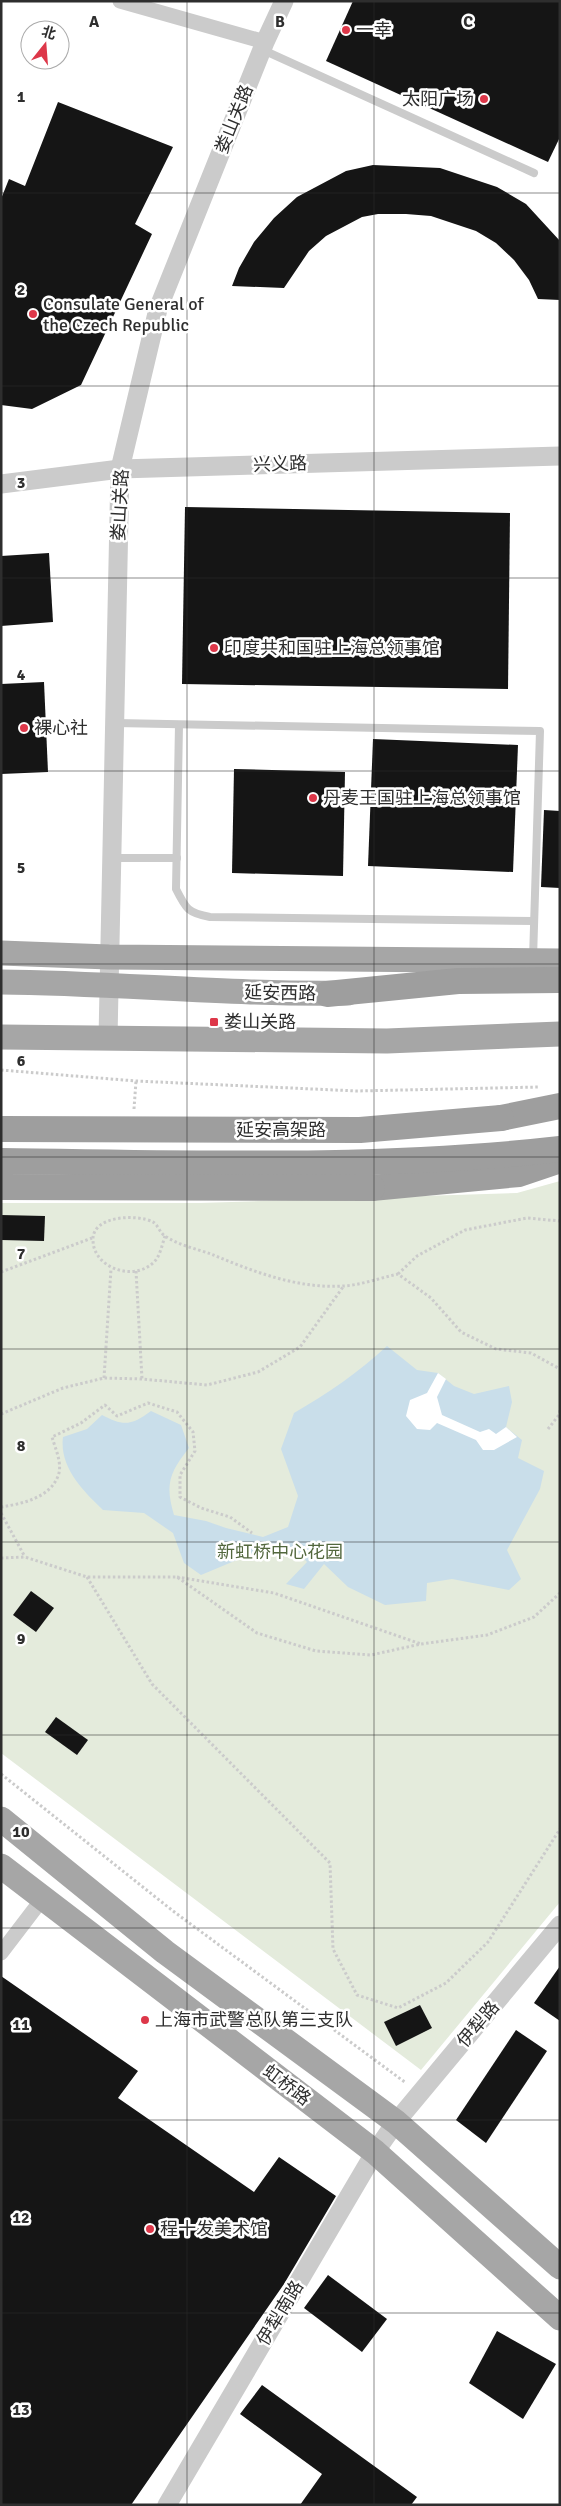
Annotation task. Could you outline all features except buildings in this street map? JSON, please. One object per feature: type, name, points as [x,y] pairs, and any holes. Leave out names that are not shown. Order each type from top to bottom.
[{"type":"highway","points":[[327,994],[458,980],[560,980]]},
{"type":"highway","name":"延安高架路","points":[[1,1129],[360,1130],[501,1118],[553,1097]]},
{"type":"highway","name":"延安高架路","points":[[1,1161],[270,1164],[504,1155],[560,1149]]},
{"type":"highway","points":[[1,1187],[372,1188],[519,1174],[560,1160]]},
{"type":"main road","name":"延安西路","points":[[1,953],[109,957],[560,960]]},
{"type":"main road","name":"延安西路","points":[[1,982],[107,985],[217,992],[327,994],[560,991]]},
{"type":"main road","points":[[1,1037],[386,1041],[560,1034]]},
{"type":"main road","name":"虹桥路","points":[[1,1819],[165,1952],[396,2122],[560,2267]]},
{"type":"main road","name":"虹桥路","points":[[1,1866],[375,2152],[560,2318]]},
{"type":"street","points":[[120,1],[263,45]]},
{"type":"street","name":"娄山关路","points":[[108,1038],[107,985],[120,469],[158,309],[263,45],[284,1]]},
{"type":"street","name":"兴义路","points":[[1,484],[120,469],[560,456]]},
{"type":"street","points":[[1,1953],[43,1898]]},
{"type":"street","name":"伊犁路","points":[[396,2122],[560,1925]]},
{"type":"street","name":"伊犁南路","points":[[167,2505],[375,2152],[396,2122]]},
{"type":"lane","points":[[263,45],[534,173]]},
{"type":"lane","points":[[114,723],[540,732],[533,960]]},
{"type":"lane","points":[[179,725],[176,889],[183,903],[193,914],[210,917],[534,921]]},
{"type":"lane","points":[[110,858],[177,858]]},
{"type":"path","points":[[1,1070],[136,1081],[553,1097]]},
{"type":"path","points":[[165,1236],[160,1252],[152,1264],[136,1271],[111,1269],[96,1255],[92,1238],[97,1228],[110,1220],[128,1217],[154,1222],[165,1236],[245,1268],[298,1284],[343,1286],[398,1274],[417,1256],[465,1230],[527,1218],[560,1221]]},
{"type":"path","points":[[1,1272],[92,1238]]},
{"type":"path","points":[[104,1378],[111,1269]]},
{"type":"path","points":[[136,1271],[142,1379]]},
{"type":"path","points":[[398,1274],[431,1298],[461,1332],[496,1349],[531,1353],[560,1369]]},
{"type":"path","points":[[1,1414],[63,1388],[104,1378],[142,1379],[207,1385],[258,1372],[300,1346],[343,1286]]},
{"type":"path","points":[[1,1507],[28,1502],[47,1490],[58,1476],[59,1460],[52,1437],[81,1423],[105,1405],[117,1416],[148,1403],[177,1412],[193,1432],[195,1451],[180,1475],[180,1497],[201,1508],[230,1517],[252,1533]]},
{"type":"path","points":[[548,1429],[559,1415],[560,1410]]},
{"type":"path","points":[[1,1513],[25,1557]]},
{"type":"path","points":[[1,1558],[25,1557],[87,1577],[177,1577],[274,1593],[421,1644]]},
{"type":"path","points":[[87,1577],[152,1684],[330,1863],[332,1949],[357,1995],[398,2008],[446,1982],[488,1942],[560,1829]]},
{"type":"path","points":[[177,1577],[257,1633],[316,1651],[371,1655],[421,1644],[487,1635],[534,1617],[560,1593]]},
{"type":"path","points":[[1,1774],[173,1911],[420,2093]]},
{"type":"green space","name":"新虹桥中心花园","points":[[560,1181],[560,1902],[421,2070],[1,1753],[1,1203],[200,1203],[517,1193]]},
{"type":"water","points":[[387,1346],[417,1370],[438,1373],[454,1386],[474,1394],[509,1386],[512,1402],[506,1427],[522,1440],[518,1458],[544,1471],[540,1489],[507,1550],[521,1579],[509,1590],[452,1579],[427,1583],[426,1601],[385,1605],[348,1587],[324,1564],[304,1589],[286,1584],[307,1562],[294,1548],[263,1549],[201,1575],[184,1563],[173,1533],[144,1513],[103,1510],[74,1478],[65,1458],[63,1437],[87,1429],[102,1415],[121,1423],[127,1423],[138,1420],[151,1411],[181,1425],[189,1448],[173,1472],[171,1480],[170,1495],[174,1515],[206,1521],[263,1537],[288,1527],[298,1496],[281,1449],[294,1413],[342,1382]]},
{"type":"pier","points":[[438,1373],[446,1379],[437,1397],[442,1415],[480,1432],[489,1429],[496,1434],[506,1427],[517,1437],[494,1450],[483,1450],[476,1440],[437,1423],[430,1430],[417,1429],[406,1416],[410,1400],[427,1393]]},
{"type":"place","name":"一幸","points":[[346,30]]},
{"type":"place","name":"太阳广场","points":[[484,99]]},
{"type":"place","name":"Consulate General of the Czech Republic","points":[[33,314]]},
{"type":"place","name":"印度共和国驻上海总领事馆","points":[[214,648]]},
{"type":"place","name":"裸心社","points":[[24,728]]},
{"type":"place","name":"丹麦王国驻上海总领事馆","points":[[313,798]]},
{"type":"place","name":"娄山关路","points":[[214,1022]]},
{"type":"place","name":"上海市武警总队第三支队","points":[[145,2020]]},
{"type":"place","name":"程十发美术馆","points":[[150,2229]]}]
